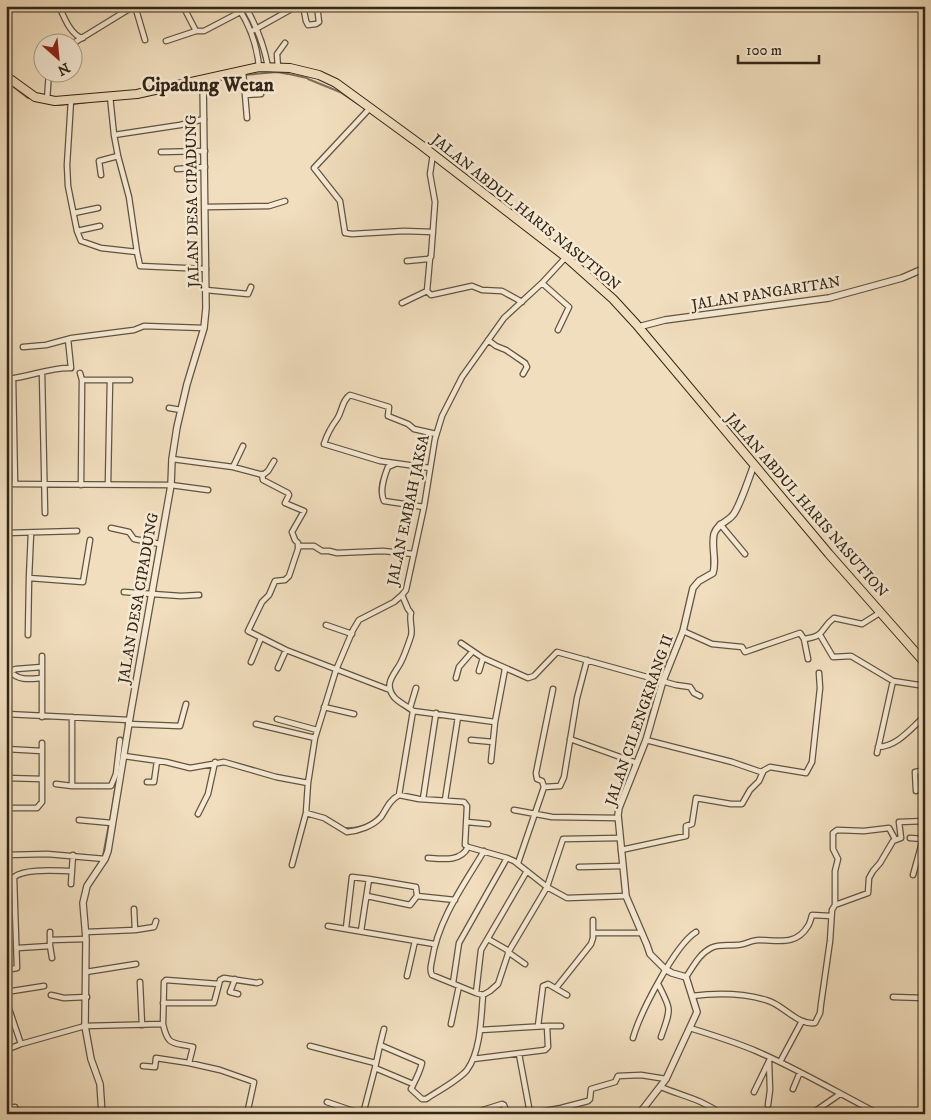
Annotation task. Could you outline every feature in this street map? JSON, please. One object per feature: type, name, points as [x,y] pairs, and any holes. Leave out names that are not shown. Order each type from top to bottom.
[{"type":"highway","name":"JALAN ABDUL HARIS NASUTION","points":[[42,99],[71,100],[137,94],[268,67],[309,71],[336,83],[433,154],[566,258],[613,298],[829,554],[923,659]]},
{"type":"highway","points":[[6,76],[31,94],[42,99]]},
{"type":"street","points":[[60,6],[74,34],[83,38],[134,6],[145,40]]},
{"type":"street","points":[[183,6],[196,31]]},
{"type":"street","points":[[237,6],[251,32],[257,52],[259,68]]},
{"type":"street","points":[[251,32],[297,6]]},
{"type":"street","points":[[303,6],[308,24],[319,22],[317,6]]},
{"type":"street","points":[[166,42],[196,31],[204,31],[241,13],[245,8],[256,28],[268,67]]},
{"type":"street","points":[[278,68],[277,54],[285,43]]},
{"type":"street","points":[[243,71],[247,118]]},
{"type":"street","name":"JALAN DESA CIPADUNG","points":[[102,1114],[100,1084],[91,1058],[85,1026],[86,932],[83,903],[88,886],[105,859],[171,485],[172,459],[186,384],[202,328],[206,290],[203,79]]},
{"type":"street","points":[[42,99],[46,82]]},
{"type":"street","points":[[246,95],[261,94]]},
{"type":"street","points":[[110,96],[114,135],[129,197],[139,265],[206,269]]},
{"type":"street","points":[[71,100],[66,165],[77,231],[82,241],[88,245],[116,251],[137,252]]},
{"type":"street","points":[[370,108],[314,168],[340,201],[345,233],[433,232]]},
{"type":"street","points":[[114,135],[180,125],[204,119]]},
{"type":"street","points":[[160,152],[204,151]]},
{"type":"street","points":[[427,291],[432,254],[435,199],[431,184],[430,166],[433,154]]},
{"type":"street","points":[[101,175],[99,162],[118,156]]},
{"type":"street","points":[[177,169],[205,167]]},
{"type":"street","points":[[925,181],[923,184],[925,190]]},
{"type":"street","points":[[206,207],[269,206],[285,200]]},
{"type":"street","points":[[74,213],[98,208]]},
{"type":"street","points":[[77,231],[100,226]]},
{"type":"street","points":[[407,261],[430,258]]},
{"type":"street","name":"JALAN EMBAH JAKSA","points":[[292,865],[306,813],[308,783],[315,738],[336,670],[359,620],[394,602],[406,590],[424,507],[436,434],[442,416],[454,392],[504,318],[566,258]]},
{"type":"street","name":"JALAN PANGARITAN","points":[[638,327],[665,320],[829,298],[895,280],[925,268]]},
{"type":"street","points":[[542,283],[569,305],[558,330]]},
{"type":"street","points":[[427,291],[430,295],[475,286],[482,290],[502,292],[522,302]]},
{"type":"street","points":[[206,290],[248,294],[251,287]]},
{"type":"street","points":[[402,303],[427,291]]},
{"type":"street","points":[[23,347],[46,345],[68,339],[134,330],[144,326],[202,328]]},
{"type":"street","points":[[6,379],[42,373],[53,369],[71,368],[68,339]]},
{"type":"street","points":[[488,340],[525,363],[526,368],[523,374]]},
{"type":"street","points":[[42,373],[45,513]]},
{"type":"street","points":[[80,373],[82,380],[81,485]]},
{"type":"street","points":[[13,378],[15,484]]},
{"type":"street","points":[[82,380],[130,380]]},
{"type":"street","points":[[108,484],[110,380]]},
{"type":"street","points":[[430,468],[380,461],[324,444],[330,428],[337,420],[349,395],[389,407],[389,417],[408,424],[414,429],[436,434]]},
{"type":"street","points":[[169,408],[181,410]]},
{"type":"street","points":[[233,467],[243,446]]},
{"type":"street","points":[[172,459],[233,467],[262,474],[268,471],[274,461]]},
{"type":"street","points":[[395,463],[388,467],[384,477],[383,500],[391,503],[424,507]]},
{"type":"street","name":"JALAN CILENGKRANG II","points":[[686,977],[665,969],[650,954],[626,896],[618,818],[619,808],[646,740],[663,681],[683,631],[693,588],[713,573],[715,533],[720,524],[734,514],[754,464]]},
{"type":"street","points":[[262,474],[262,480],[288,494],[285,503],[304,511],[292,532],[298,547],[289,576],[285,580],[275,581],[248,631],[286,650],[390,690]]},
{"type":"street","points":[[6,484],[171,485],[208,490]]},
{"type":"street","points":[[720,524],[745,554]]},
{"type":"street","points":[[111,528],[129,532],[134,539],[160,544]]},
{"type":"street","points":[[6,533],[77,531]]},
{"type":"street","points":[[28,635],[31,533]]},
{"type":"street","points":[[29,578],[83,582],[90,540]]},
{"type":"street","points":[[298,547],[314,546],[322,551],[337,553],[384,551],[414,554]]},
{"type":"street","points":[[124,592],[199,595]]},
{"type":"street","points":[[402,595],[411,613],[409,623],[412,634],[400,663],[390,680],[390,690],[395,698],[411,710],[495,722]]},
{"type":"street","points":[[804,639],[820,635],[834,618],[862,624],[881,612]]},
{"type":"street","points":[[326,625],[352,634]]},
{"type":"street","points":[[683,631],[712,644],[742,647],[746,652],[800,633],[804,639],[808,659]]},
{"type":"street","points":[[820,635],[833,657],[854,657],[893,681],[925,686]]},
{"type":"street","points":[[251,662],[261,638]]},
{"type":"street","points":[[461,643],[483,658],[505,669],[530,678],[557,652],[676,685],[690,687],[694,693],[700,696]]},
{"type":"street","points":[[278,668],[286,650]]},
{"type":"street","points":[[456,678],[459,667],[472,652]]},
{"type":"street","points":[[42,656],[42,717]]},
{"type":"street","points":[[479,671],[483,658]]},
{"type":"street","points":[[544,786],[555,788],[561,786],[577,698],[587,660]]},
{"type":"street","points":[[8,670],[42,667]]},
{"type":"street","points":[[491,762],[495,722],[505,669]]},
{"type":"street","points":[[8,670],[19,678],[42,678]]},
{"type":"street","points":[[621,850],[686,836],[686,826],[692,824],[697,797],[731,804],[744,803],[747,795],[759,781],[763,772],[770,767],[806,773],[812,764],[820,697],[819,673]]},
{"type":"street","points":[[877,754],[893,681]]},
{"type":"street","points":[[399,795],[411,700],[416,688]]},
{"type":"street","points":[[518,863],[544,786],[542,781],[537,779],[536,773],[553,689]]},
{"type":"street","points":[[6,714],[72,717],[180,726],[186,704]]},
{"type":"street","points":[[324,707],[354,714]]},
{"type":"street","points":[[423,799],[436,713]]},
{"type":"street","points":[[878,747],[885,747],[896,742],[925,716]]},
{"type":"street","points":[[72,717],[72,786]]},
{"type":"street","points":[[446,800],[458,717]]},
{"type":"street","points":[[277,719],[317,730]]},
{"type":"street","points":[[256,724],[315,738]]},
{"type":"street","points":[[570,739],[637,762]]},
{"type":"street","points":[[56,784],[108,787],[112,785],[116,774],[120,740]]},
{"type":"street","points":[[471,740],[493,742]]},
{"type":"street","points":[[646,740],[763,772]]},
{"type":"street","points":[[6,808],[39,807],[42,802],[42,743]]},
{"type":"street","points":[[6,749],[42,751]]},
{"type":"street","points":[[124,756],[188,768],[224,762],[276,777],[308,783]]},
{"type":"street","points":[[147,782],[154,782],[157,761]]},
{"type":"street","points":[[198,814],[208,794],[215,762]]},
{"type":"street","points":[[916,791],[915,772],[925,770]]},
{"type":"street","points":[[6,778],[42,779]]},
{"type":"street","points":[[306,813],[324,818],[342,830],[351,832],[377,820],[390,801],[399,795],[465,803],[467,806],[465,845],[468,847],[518,863],[547,887],[571,899],[626,896]]},
{"type":"street","points":[[514,810],[552,817],[618,818]]},
{"type":"street","points":[[79,820],[112,824]]},
{"type":"street","points":[[835,905],[868,893],[869,878],[895,840],[901,838],[899,822],[925,821]]},
{"type":"street","points":[[466,822],[488,824]]},
{"type":"street","points":[[692,996],[709,994],[737,995],[764,999],[802,1021],[815,1023],[820,1013],[830,941],[831,916],[835,905],[835,871],[838,859],[833,849],[832,836],[835,831],[864,831],[889,828],[895,840]]},
{"type":"street","points":[[484,851],[440,930],[434,944],[431,974],[484,995],[498,984],[509,952],[547,887],[563,839],[620,838]]},
{"type":"street","points":[[910,838],[924,839],[913,875]]},
{"type":"street","points":[[428,858],[459,856],[465,853],[468,847]]},
{"type":"street","points":[[6,855],[73,855],[105,859]]},
{"type":"street","points":[[71,884],[73,855]]},
{"type":"street","points":[[453,983],[459,942],[507,858]]},
{"type":"street","points":[[579,867],[623,866]]},
{"type":"street","points":[[6,970],[17,968],[18,948],[14,877],[17,874],[36,872],[72,871]]},
{"type":"street","points":[[476,993],[482,950],[527,871]]},
{"type":"street","points":[[346,928],[352,877],[416,887],[417,896],[410,905],[367,896]]},
{"type":"street","points":[[361,931],[369,879]]},
{"type":"street","points":[[417,896],[455,900]]},
{"type":"street","points":[[134,909],[135,930]]},
{"type":"street","points":[[639,1114],[666,1079],[698,1012],[686,977],[705,951],[721,945],[742,945],[759,940],[792,940],[808,927],[812,916],[831,916]]},
{"type":"street","points":[[556,988],[591,944],[593,920]]},
{"type":"street","points":[[86,932],[135,930],[154,927],[156,921]]},
{"type":"street","points":[[328,926],[434,944]]},
{"type":"street","points":[[50,932],[52,958]]},
{"type":"street","points":[[633,1038],[665,969],[683,944],[696,932]]},
{"type":"street","points":[[593,933],[642,933]]},
{"type":"street","points":[[488,938],[525,964]]},
{"type":"street","points":[[50,940],[86,939]]},
{"type":"street","points":[[407,976],[415,941]]},
{"type":"street","points":[[18,948],[50,946]]},
{"type":"street","points":[[86,972],[136,964]]},
{"type":"street","points":[[163,1003],[214,1003],[220,980],[224,978],[257,984],[260,982]]},
{"type":"street","points":[[230,992],[236,979]]},
{"type":"street","points":[[190,1063],[193,1047],[169,1040],[166,1037],[163,1024],[164,982],[166,980],[219,984]]},
{"type":"street","points":[[140,982],[142,1025]]},
{"type":"street","points":[[538,1026],[543,986],[548,984],[567,995]]},
{"type":"street","points":[[658,984],[668,1002],[670,1010],[661,1037]]},
{"type":"street","points":[[923,1010],[925,984]]},
{"type":"street","points":[[6,992],[44,986]]},
{"type":"street","points":[[450,1024],[459,986]]},
{"type":"street","points":[[218,990],[238,994]]},
{"type":"street","points":[[380,1046],[422,1064],[411,1090],[422,1099],[426,1099],[464,1073],[474,1059],[484,995]]},
{"type":"street","points":[[51,996],[64,998],[86,997]]},
{"type":"street","points":[[893,997],[924,998]]},
{"type":"street","points":[[6,1000],[21,1044]]},
{"type":"street","points":[[780,1062],[802,1021]]},
{"type":"street","points":[[6,1050],[85,1026],[163,1024]]},
{"type":"street","points":[[474,1059],[546,1050],[547,1026]]},
{"type":"street","points":[[480,1030],[561,1026]]},
{"type":"street","points":[[690,1028],[753,1050],[780,1062],[879,1114]]},
{"type":"street","points":[[327,1102],[362,1114],[384,1030]]},
{"type":"street","points":[[310,1046],[375,1065],[414,1084]]},
{"type":"street","points":[[519,1054],[529,1113],[561,1108],[588,1100],[592,1090],[615,1082],[618,1076],[641,1075],[666,1079]]},
{"type":"street","points":[[143,1066],[155,1067],[156,1058],[220,1070],[254,1082],[247,1114]]},
{"type":"street","points":[[754,1092],[770,1059]]},
{"type":"street","points":[[768,1106],[770,1059]]},
{"type":"street","points":[[793,1089],[800,1072]]},
{"type":"street","points":[[661,1087],[702,1101],[721,1114]]},
{"type":"street","points":[[812,1114],[840,1094]]},
{"type":"street","points":[[484,1110],[502,1104],[507,1114]]},
{"type":"street","points":[[921,1114],[925,1106]]},
{"type":"street","points":[[6,1108],[14,1107],[16,1114]]},
{"type":"street","points":[[818,1110],[826,1114]]},
{"type":"waterway","points":[[244,75],[277,72],[288,74]]},
{"type":"waterway","points":[[289,74],[307,78]]},
{"type":"waterway","points":[[204,84],[243,75]]},
{"type":"waterway","points":[[308,79],[340,92],[358,104]]},
{"type":"waterway","points":[[6,81],[28,98]]},
{"type":"waterway","points":[[178,89],[201,84]]},
{"type":"waterway","points":[[38,101],[58,105],[70,104]]},
{"type":"waterway","points":[[73,104],[88,102]]},
{"type":"waterway","points":[[190,366],[194,351]]},
{"type":"waterway","points":[[734,509],[746,479]]},
{"type":"waterway","points":[[412,572],[424,516]]},
{"type":"waterway","points":[[149,593],[158,544]]},
{"type":"waterway","points":[[711,555],[711,568]]},
{"type":"waterway","points":[[660,679],[675,644]]},
{"type":"waterway","points":[[648,721],[660,680]]},
{"type":"waterway","points":[[110,821],[117,777]]},
{"type":"waterway","points":[[346,828],[366,824],[382,812]]},
{"type":"waterway","points":[[103,856],[109,824]]},
{"type":"waterway","points":[[129,932],[151,929]]},
{"type":"waterway","points":[[817,1079],[826,1083]]},
{"type":"waterway","points":[[872,1108],[886,1114]]},
{"type":"district","name":"Cipadung Wetan","points":[[208,84]]}]
